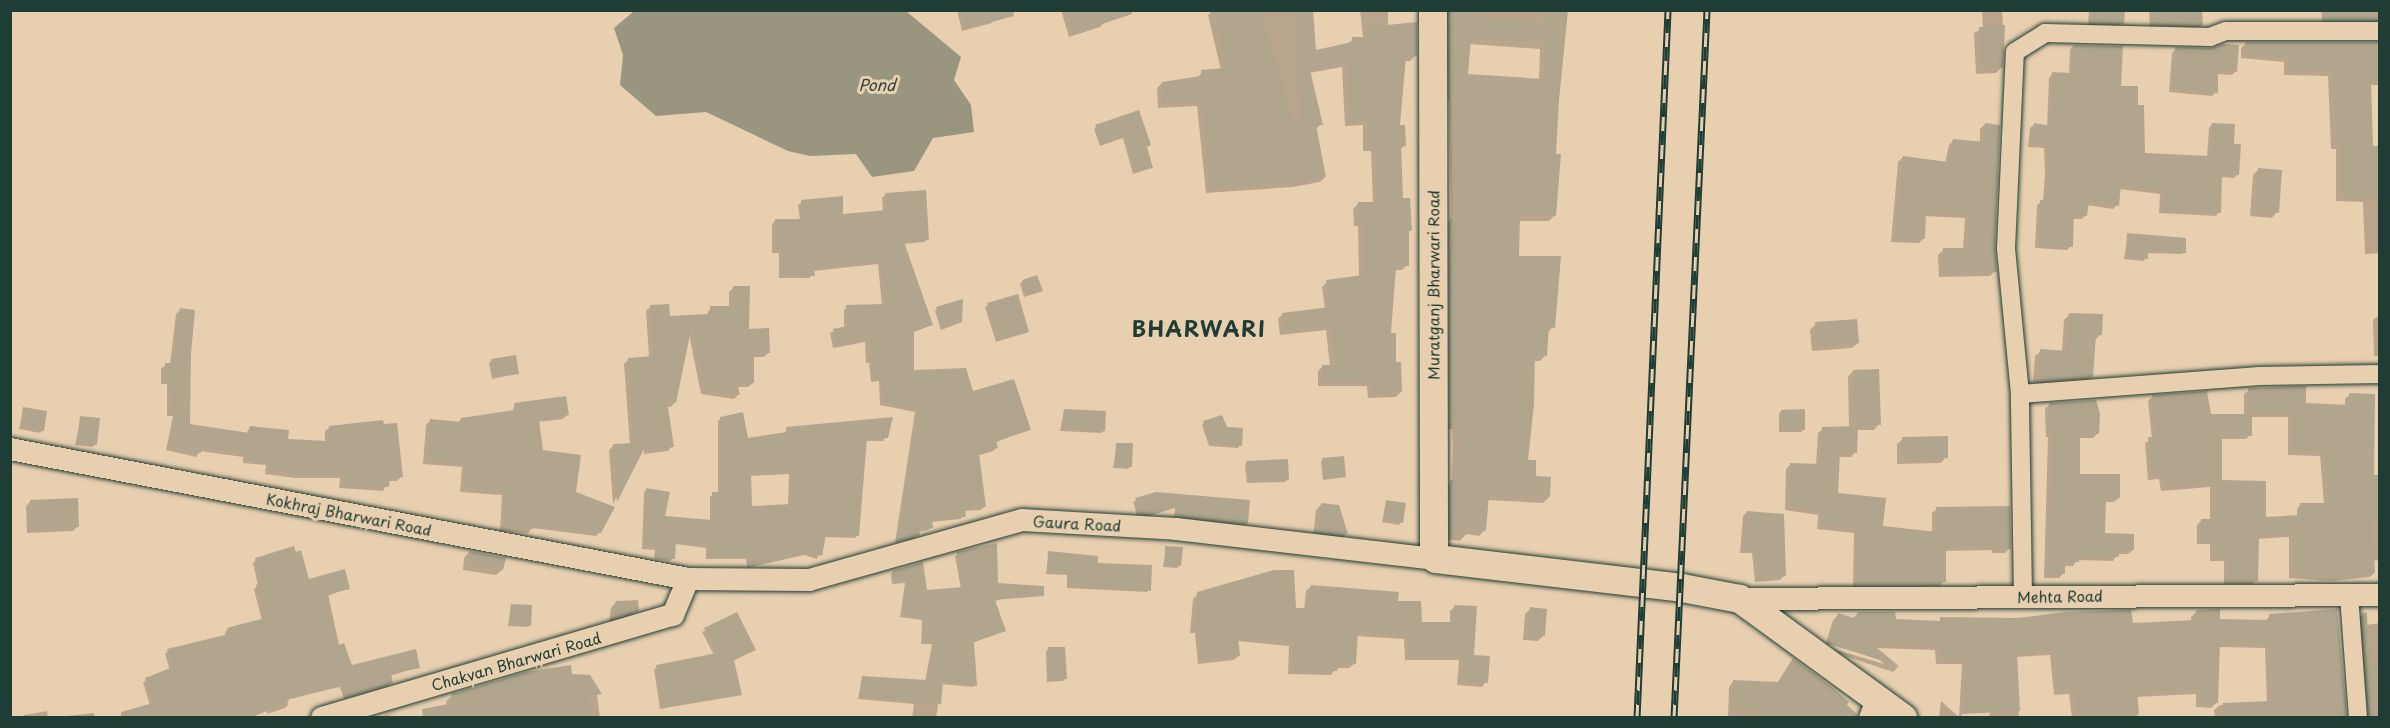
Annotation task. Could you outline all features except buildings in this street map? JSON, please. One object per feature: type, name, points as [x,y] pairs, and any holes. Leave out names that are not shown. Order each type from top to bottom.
[{"type":"main road","name":"Muratganj Bharwari Road","points":[[1433,10],[1434,553],[1437,559]]},
{"type":"main road","points":[[1437,559],[1682,588],[1740,599],[1872,707],[1903,717]]},
{"type":"street","points":[[2023,596],[2020,394],[2006,248],[2015,52],[2045,33],[2210,37],[2226,31],[2379,31]]},
{"type":"street","points":[[2020,394],[2259,376],[2379,374]]},
{"type":"street","name":"Kokhraj Bharwari Road","points":[[10,449],[688,579]]},
{"type":"street","name":"Gaura Road","points":[[688,579],[809,580],[1022,520],[1176,529],[1437,559]]},
{"type":"street","name":"Chakvan Bharwari Road","points":[[322,717],[673,615],[688,579]]},
{"type":"street","points":[[2349,595],[2358,717]]},
{"type":"street","name":"Mehta Road","points":[[1740,599],[2379,595]]},
{"type":"water","name":"Pond","points":[[634,11],[906,11],[961,57],[954,80],[971,105],[974,132],[933,138],[914,171],[872,177],[856,154],[810,156],[788,151],[706,112],[656,116],[620,85],[623,55],[614,28]]},
{"type":"railway","points":[[1637,718],[1668,10]]},
{"type":"railway","points":[[1674,718],[1707,10]]},
{"type":"district","name":"BHARWARI","points":[[1199,328]]}]
